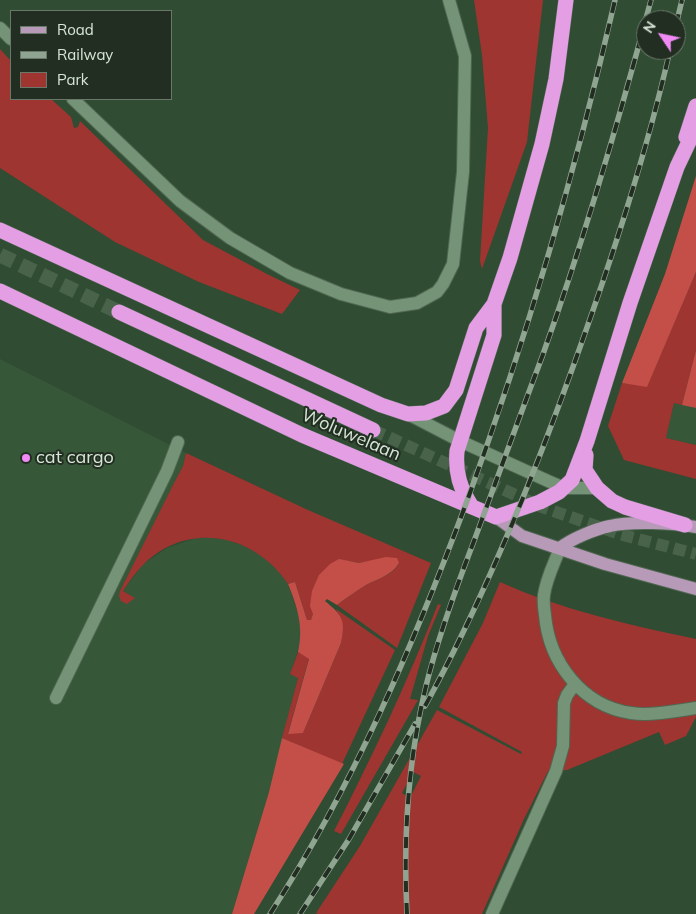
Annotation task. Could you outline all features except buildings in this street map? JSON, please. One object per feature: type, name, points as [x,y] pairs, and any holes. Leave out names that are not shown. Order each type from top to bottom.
[{"type":"highway","points":[[0,230],[381,405],[408,414],[426,413],[444,406],[456,390],[476,328],[494,304],[510,258],[542,144],[556,79],[566,0]]},
{"type":"highway","points":[[496,517],[540,502],[564,488],[572,480],[587,441],[630,303],[696,106]]},
{"type":"highway","points":[[676,167],[696,127]]},
{"type":"highway","name":"Woluwelaan","points":[[0,291],[302,435],[496,517]]},
{"type":"highway","points":[[472,507],[462,491],[457,471],[457,450],[494,335],[494,304]]},
{"type":"highway","name":"Woluwelaan","points":[[119,312],[373,430]]},
{"type":"highway","points":[[587,441],[585,470],[597,488],[612,501],[625,507],[691,526]]},
{"type":"main road","name":"Woluwelaan","points":[[496,517],[522,536],[605,564],[696,589]]},
{"type":"main road","points":[[560,548],[567,542],[609,526],[630,524],[691,526]]},
{"type":"street","points":[[74,100],[180,201],[230,238],[290,272],[341,294],[390,307],[418,303],[437,292],[453,264],[463,172],[465,56],[449,0]]},
{"type":"street","points":[[0,28],[10,38]]},
{"type":"street","points":[[408,414],[460,441],[564,488],[597,488]]},
{"type":"street","points":[[56,698],[167,471],[178,442]]},
{"type":"street","points":[[560,548],[548,577],[544,596],[546,624],[551,646],[564,671],[575,684],[597,701],[630,713],[648,714],[696,708]]},
{"type":"street","points":[[492,914],[556,771],[563,746],[564,703],[566,695],[575,684]]},
{"type":"shaded area","points":[[696,176],[696,272],[647,387],[622,383],[665,274]]},
{"type":"shaded area","points":[[696,350],[696,408],[682,405]]},
{"type":"shaded area","points":[[0,359],[186,453],[183,466],[120,591],[135,598],[123,591],[142,565],[167,548],[196,538],[228,540],[256,551],[279,571],[288,584],[301,628],[300,644],[290,674],[298,677],[269,792],[232,914],[0,914]]},
{"type":"shaded area","points":[[674,403],[696,408],[696,445],[666,438]]},
{"type":"shaded area","points":[[386,557],[397,558],[399,563],[388,574],[366,585],[337,605],[327,599],[325,601],[339,614],[343,623],[341,643],[303,733],[288,734],[309,659],[298,652],[300,643],[299,617],[288,584],[295,582],[307,620],[311,620],[313,614],[310,606],[312,591],[319,575],[330,564],[339,559],[359,563]]},
{"type":"shaded area","points":[[282,738],[344,764],[254,914],[232,914],[269,792]]},
{"type":"green space","points":[[474,0],[543,0],[527,142],[482,269],[480,261],[488,128],[482,55]]},
{"type":"green space","points":[[0,49],[10,60],[10,100],[52,100],[71,117],[74,128],[78,127],[80,121],[203,240],[300,290],[282,314],[199,282],[115,242],[0,168]]},
{"type":"green space","points":[[696,272],[696,350],[682,405],[674,403],[666,438],[696,445],[696,479],[624,460],[608,426],[622,383],[647,386]]},
{"type":"green space","points":[[186,453],[308,510],[431,563],[397,648],[337,605],[366,585],[389,574],[399,563],[370,561],[359,563],[349,561],[313,614],[311,621],[307,620],[295,582],[288,584],[274,567],[257,553],[238,544],[219,539],[199,538],[179,542],[160,551],[139,569],[123,591],[135,598],[127,604],[121,601],[120,591],[183,466]]},
{"type":"green space","points":[[500,582],[572,609],[696,639],[696,717],[686,736],[665,745],[659,732],[567,770],[548,771],[524,819],[482,914],[316,913],[360,846],[437,710],[521,754],[522,752],[439,707],[483,623]],"holes":[[[413,772],[421,776],[410,798],[402,793]]]},
{"type":"green space","points":[[438,604],[441,605],[428,636],[410,699],[418,700],[341,834],[334,831],[389,719]]},
{"type":"green space","points":[[336,609],[395,650],[342,764],[282,738],[298,678],[290,674],[298,652],[309,658],[288,733],[303,733],[341,643],[342,625]]},
{"type":"tunnel","points":[[0,255],[119,312]]},
{"type":"tunnel","points":[[373,430],[542,507],[619,534],[696,554]]},
{"type":"railway","points":[[270,914],[328,816],[355,765],[403,661],[447,555],[510,377],[549,253],[584,127],[615,0]]},
{"type":"railway","points":[[407,914],[408,799],[415,742],[426,686],[454,595],[542,357],[587,224],[614,135],[651,0]]},
{"type":"railway","points":[[680,10],[682,0]]},
{"type":"railway","points":[[425,706],[468,623],[487,581],[524,495],[558,408],[627,208],[668,60]]},
{"type":"railway","points":[[300,914],[349,839],[415,724]]},
{"type":"place","name":"cat cargo","points":[[26,458]]}]
